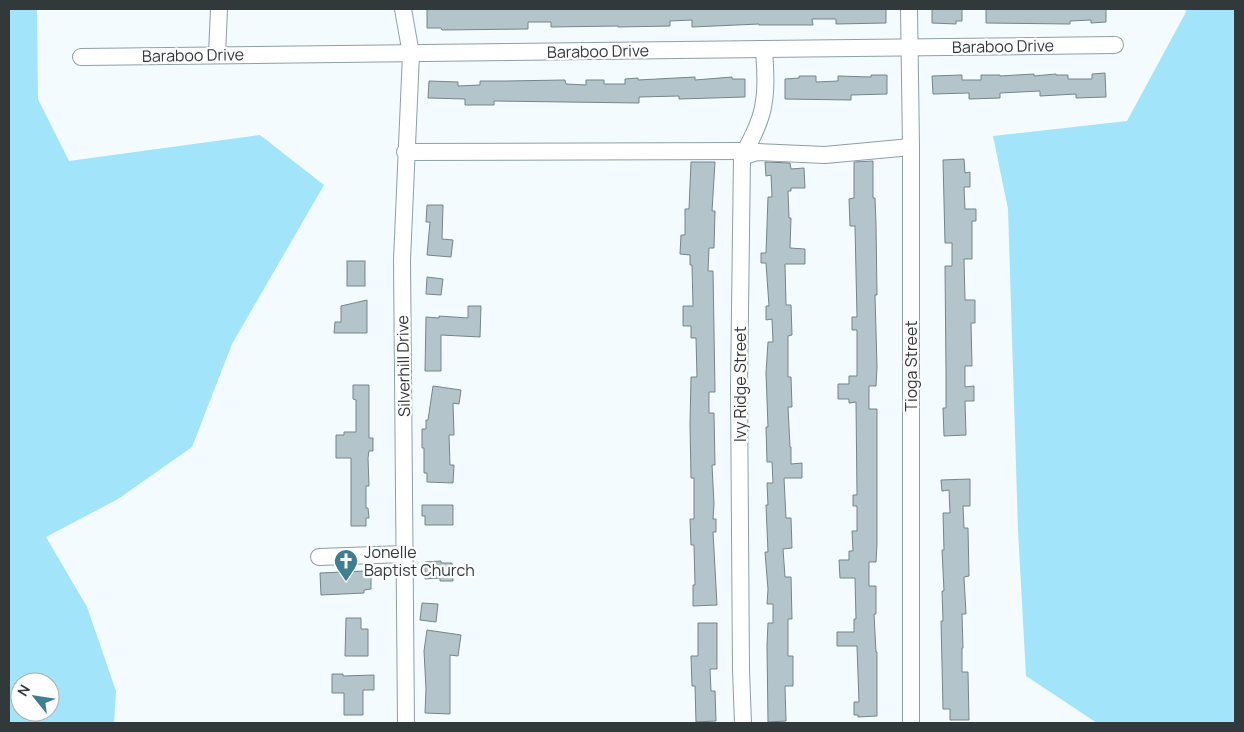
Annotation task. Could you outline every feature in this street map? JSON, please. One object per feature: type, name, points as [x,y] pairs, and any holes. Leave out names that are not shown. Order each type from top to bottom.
[{"type":"street","points":[[217,54],[219,9]]},
{"type":"street","name":"Silverhill Drive","points":[[403,9],[411,54],[405,152],[402,260],[406,723]]},
{"type":"street","name":"Tioga Street","points":[[909,9],[911,147],[911,723]]},
{"type":"street","name":"Baraboo Drive","points":[[81,56],[411,54],[1115,44]]},
{"type":"street","name":"Ivy Ridge Street","points":[[743,723],[739,388],[743,154],[752,137],[764,103],[766,81],[764,49]]},
{"type":"street","points":[[405,152],[743,154],[757,152],[826,155],[911,147]]},
{"type":"street","points":[[319,556],[405,554]]},
{"type":"shaded area","points":[[9,9],[37,9],[38,99],[69,161],[260,135],[324,185],[232,344],[192,447],[118,499],[46,537],[87,607],[116,691],[114,723],[9,723]]},
{"type":"shaded area","points":[[1186,9],[1235,9],[1235,723],[1097,723],[1026,676],[1018,530],[1008,209],[993,136],[1127,121]]},
{"type":"building","points":[[427,9],[886,9],[886,23],[836,24],[836,19],[812,19],[813,25],[759,24],[692,27],[692,20],[670,21],[670,26],[551,27],[551,22],[528,22],[528,29],[442,30],[441,28],[427,28]]},
{"type":"building","points":[[932,9],[962,9],[962,21],[956,21],[956,24],[932,23]]},
{"type":"building","points":[[986,9],[1106,9],[1106,22],[1091,23],[1091,20],[1070,21],[1070,24],[986,23]]},
{"type":"building","points":[[1105,73],[1106,97],[1076,98],[1076,94],[1040,96],[1040,91],[1000,93],[1000,98],[969,99],[969,93],[933,94],[932,76],[962,75],[962,80],[981,80],[981,75],[1034,74],[1034,76],[1056,74],[1068,75],[1068,79],[1092,79],[1092,74]]},
{"type":"building","points":[[871,75],[887,75],[887,94],[851,95],[851,100],[785,99],[785,79],[799,78],[799,76],[816,76],[816,82],[838,81],[838,76],[871,77]]},
{"type":"building","points":[[695,77],[695,80],[732,77],[732,79],[745,79],[745,97],[679,99],[679,96],[639,97],[639,103],[494,101],[494,105],[465,105],[465,99],[428,98],[429,81],[458,82],[458,86],[480,85],[480,81],[565,80],[566,84],[586,85],[586,80],[604,80],[604,84],[625,84],[625,79]]},
{"type":"building","points":[[964,159],[965,173],[970,172],[970,187],[964,187],[965,209],[976,209],[976,221],[972,221],[972,259],[964,259],[965,300],[975,300],[975,323],[971,323],[972,366],[965,366],[965,387],[974,386],[974,401],[965,401],[966,435],[944,436],[943,408],[946,408],[945,266],[952,266],[952,243],[945,243],[943,160]]},
{"type":"building","points":[[873,161],[873,198],[875,198],[876,224],[877,367],[876,386],[869,386],[869,409],[877,409],[877,544],[876,562],[869,562],[869,586],[876,586],[876,614],[874,614],[877,652],[877,716],[858,717],[858,715],[854,715],[854,702],[859,702],[857,646],[837,646],[837,632],[854,632],[854,619],[856,619],[855,578],[840,578],[839,560],[849,560],[849,551],[853,551],[852,531],[857,531],[857,506],[853,506],[853,495],[857,495],[856,402],[849,403],[849,399],[838,399],[838,384],[849,384],[849,376],[857,376],[857,330],[852,330],[852,317],[857,317],[855,226],[850,226],[849,199],[854,198],[854,162]]},
{"type":"building","points":[[691,162],[715,162],[712,211],[715,211],[714,248],[709,248],[708,271],[713,271],[715,392],[709,392],[709,413],[714,413],[715,465],[712,465],[713,519],[716,519],[716,532],[713,532],[717,605],[693,606],[693,585],[695,585],[694,545],[691,545],[690,519],[694,519],[694,478],[691,478],[690,424],[691,377],[697,377],[696,338],[691,338],[691,326],[683,326],[683,306],[693,306],[692,265],[690,265],[690,255],[680,254],[681,235],[685,235],[685,209],[689,209]]},
{"type":"building","points":[[765,162],[790,163],[791,169],[804,168],[805,188],[791,188],[791,191],[788,191],[789,218],[791,218],[790,248],[805,249],[805,264],[785,264],[786,305],[791,305],[792,335],[788,336],[788,377],[791,377],[792,407],[788,407],[791,464],[802,463],[802,478],[784,478],[786,518],[791,518],[792,548],[783,549],[785,577],[791,577],[792,619],[788,619],[788,656],[793,656],[793,686],[785,686],[786,721],[768,722],[767,645],[768,623],[773,623],[773,604],[767,604],[768,589],[765,552],[768,552],[767,483],[773,483],[772,462],[767,462],[766,373],[768,342],[773,342],[772,319],[766,320],[766,306],[769,306],[766,263],[761,263],[761,253],[766,253],[768,197],[772,197],[771,175],[766,176]]},
{"type":"building","points":[[427,205],[443,205],[442,239],[453,240],[451,257],[427,255],[430,222],[426,222]]},
{"type":"building","points":[[347,261],[365,261],[365,286],[347,286]]},
{"type":"building","points":[[427,277],[443,279],[441,295],[426,294]]},
{"type":"building","points":[[367,300],[367,333],[334,333],[335,322],[341,322],[341,306]]},
{"type":"building","points":[[468,306],[481,306],[480,337],[441,335],[441,371],[425,371],[426,317],[468,318]]},
{"type":"building","points":[[353,385],[369,385],[369,438],[373,438],[373,451],[369,451],[368,458],[369,486],[366,486],[366,508],[368,508],[369,518],[366,518],[366,526],[351,526],[351,458],[336,458],[336,435],[344,435],[344,432],[356,432],[356,400],[353,399]]},
{"type":"building","points":[[433,386],[461,390],[459,404],[453,403],[454,435],[449,435],[450,465],[454,465],[453,483],[427,482],[427,473],[424,473],[422,429],[426,429]]},
{"type":"building","points":[[970,479],[970,506],[963,506],[964,528],[968,528],[969,576],[964,577],[966,614],[962,614],[962,672],[968,672],[969,720],[950,720],[950,709],[943,709],[941,621],[943,621],[942,591],[944,591],[943,513],[950,513],[949,490],[942,491],[941,480]]},
{"type":"building","points":[[422,505],[453,505],[453,525],[425,525],[425,516],[422,516]]},
{"type":"building","points":[[441,561],[441,563],[452,563],[453,581],[440,581],[440,578],[425,579],[425,562]]},
{"type":"building","name":"Jonelle Baptist Church","points":[[365,571],[365,575],[371,575],[371,589],[364,590],[364,593],[321,595],[320,573]]},
{"type":"building","points":[[422,603],[438,604],[436,622],[420,620]]},
{"type":"building","points":[[346,618],[361,618],[361,629],[368,629],[368,656],[345,656]]},
{"type":"building","points":[[698,623],[717,623],[717,669],[710,669],[711,691],[715,691],[716,721],[696,722],[695,686],[692,686],[691,656],[698,656]]},
{"type":"building","points":[[427,630],[461,635],[458,656],[450,655],[450,714],[425,713],[424,651]]},
{"type":"building","points":[[332,674],[343,674],[343,676],[374,675],[374,690],[363,690],[363,715],[344,715],[344,693],[332,693]]},
{"type":"place","name":"Jonelle Baptist Church","points":[[346,582]]}]
